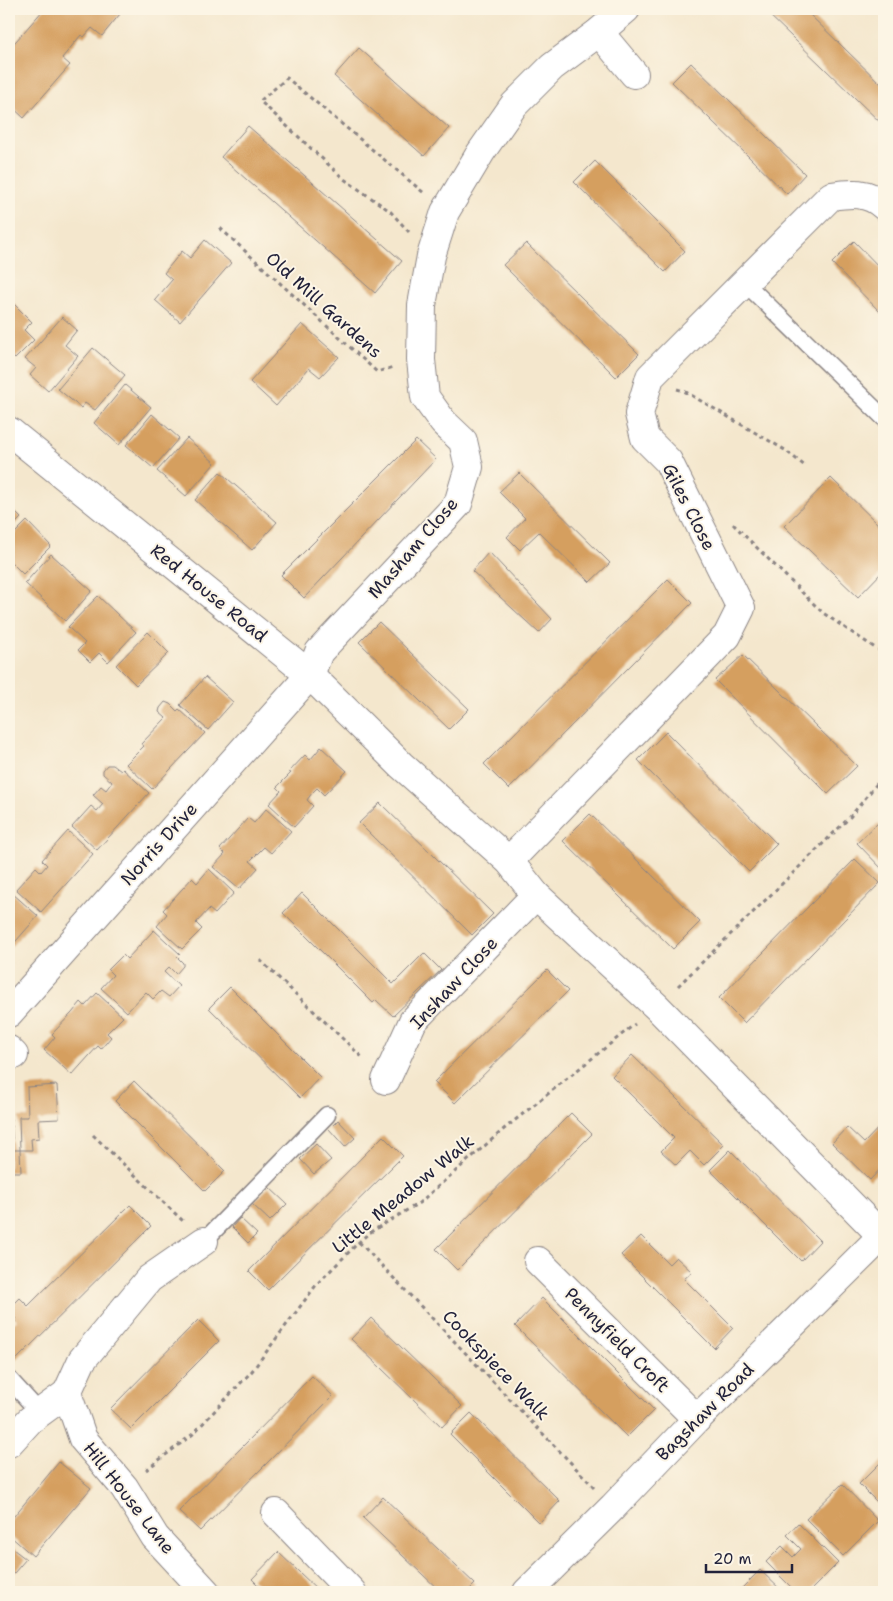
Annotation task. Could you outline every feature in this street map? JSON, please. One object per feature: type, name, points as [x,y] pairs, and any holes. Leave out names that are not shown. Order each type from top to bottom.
[{"type":"street","name":"Masham Close","points":[[310,674],[319,652],[458,504],[469,467],[463,441],[443,422],[425,397],[421,360],[422,304],[431,256],[446,212],[481,152],[514,105],[552,68],[626,9]]},
{"type":"street","points":[[599,32],[634,74]]},
{"type":"street","name":"Giles Close","points":[[509,861],[727,636],[741,608],[668,461],[645,438],[639,414],[650,377],[831,196],[854,193],[876,198],[884,206]]},
{"type":"street","name":"Red House Road","points":[[12,439],[310,674],[401,765],[509,861],[536,895],[657,1007],[883,1235]]},
{"type":"street","name":"Norris Drive","points":[[9,1013],[310,674]]},
{"type":"street","name":"Inshaw Close","points":[[386,1080],[413,1021],[536,895]]},
{"type":"street","name":"Bagshaw Road","points":[[528,1592],[697,1419],[883,1235]]},
{"type":"street","points":[[9,1443],[30,1420],[67,1393],[82,1360],[149,1279],[204,1241]]},
{"type":"street","name":"Pennyfield Croft","points":[[538,1261],[697,1419]]},
{"type":"street","name":"Hill House Lane","points":[[67,1393],[83,1439],[124,1487],[155,1537],[206,1592]]},
{"type":"street","points":[[276,1513],[352,1592]]},
{"type":"lane","points":[[744,282],[884,418]]},
{"type":"lane","points":[[204,1241],[327,1115]]},
{"type":"lane","points":[[9,1379],[40,1413]]},
{"type":"path","points":[[431,256],[390,211],[344,179],[260,101],[287,78],[446,212]]},
{"type":"path","name":"Old Mill Gardens","points":[[220,228],[377,372],[421,360]]},
{"type":"path","points":[[648,383],[684,391],[785,450],[806,467]]},
{"type":"path","points":[[732,523],[823,613],[884,652]]},
{"type":"path","name":"Little Meadow Walk","points":[[124,1487],[200,1427],[252,1371],[317,1284],[359,1242],[370,1233],[419,1203],[504,1129],[657,1007],[850,817],[884,775]]},
{"type":"path","points":[[260,960],[386,1080]]},
{"type":"path","points":[[93,1135],[204,1241]]},
{"type":"path","name":"Cookspiece Walk","points":[[359,1242],[613,1507]]},
{"type":"building","points":[[44,9],[113,9],[120,14],[102,36],[92,28],[84,37],[81,35],[62,58],[70,65],[24,118],[9,104],[9,49]]},
{"type":"building","points":[[763,9],[804,9],[884,87],[884,126]]},
{"type":"building","points":[[359,48],[449,128],[424,156],[334,76]]},
{"type":"building","points":[[691,63],[805,174],[787,194],[672,82]]},
{"type":"building","points":[[248,126],[402,261],[375,293],[221,157]]},
{"type":"building","points":[[595,161],[685,251],[665,272],[574,182]]},
{"type":"building","points":[[205,240],[231,263],[180,322],[155,300],[172,280],[164,273],[182,251],[190,258]]},
{"type":"building","points":[[854,241],[884,272],[884,316],[832,263]]},
{"type":"building","points":[[526,243],[639,354],[616,377],[503,265]]},
{"type":"building","points":[[9,299],[32,322],[24,330],[34,340],[15,359],[9,353]]},
{"type":"building","points":[[62,317],[77,330],[65,345],[78,356],[48,391],[30,375],[36,368],[25,359]]},
{"type":"building","points":[[302,324],[339,357],[320,377],[309,368],[276,406],[250,382]]},
{"type":"building","points":[[93,348],[125,375],[95,410],[85,403],[81,408],[58,389]]},
{"type":"building","points":[[125,385],[151,407],[119,445],[94,423]]},
{"type":"building","points":[[152,414],[179,438],[153,468],[126,445]]},
{"type":"building","points":[[187,438],[215,463],[186,496],[157,471]]},
{"type":"building","points":[[416,440],[436,459],[304,598],[281,575]]},
{"type":"building","points":[[220,472],[277,522],[252,550],[195,500]]},
{"type":"building","points":[[519,473],[610,563],[590,582],[539,532],[520,550],[507,537],[525,518],[499,492]]},
{"type":"building","points":[[831,478],[884,530],[884,570],[858,597],[784,526]]},
{"type":"building","points":[[9,506],[21,518],[9,530]]},
{"type":"building","points":[[27,521],[51,546],[23,574],[9,560],[9,539]]},
{"type":"building","points":[[489,552],[552,619],[539,633],[472,571]]},
{"type":"building","points":[[51,554],[92,591],[65,621],[25,583]]},
{"type":"building","points":[[668,579],[692,603],[509,789],[484,764]]},
{"type":"building","points":[[98,596],[136,632],[108,662],[99,653],[90,662],[78,650],[85,643],[68,627]]},
{"type":"building","points":[[379,622],[469,709],[449,729],[359,642]]},
{"type":"building","points":[[148,632],[169,653],[136,685],[116,665]]},
{"type":"building","points":[[743,655],[857,766],[828,794],[715,680]]},
{"type":"building","points":[[205,677],[233,702],[208,730],[180,705]]},
{"type":"building","points":[[165,702],[177,711],[179,709],[205,733],[152,789],[126,764],[144,746],[141,744],[166,718],[159,712]]},
{"type":"building","points":[[666,732],[777,844],[749,872],[638,760]]},
{"type":"building","points":[[321,747],[347,771],[324,795],[317,788],[312,793],[307,800],[313,806],[294,827],[269,804],[281,791],[277,787],[291,773],[289,772],[305,755],[310,760]]},
{"type":"building","points":[[107,765],[113,765],[121,771],[123,769],[149,793],[97,850],[72,827],[91,806],[97,811],[103,804],[93,795],[101,786],[106,790],[112,782],[103,774],[103,770]]},
{"type":"building","points":[[380,803],[493,914],[472,935],[359,823]]},
{"type":"building","points":[[266,809],[291,831],[271,853],[264,847],[250,861],[258,868],[239,889],[213,867],[225,854],[220,849],[248,818],[254,823]]},
{"type":"building","points":[[590,814],[700,922],[673,949],[563,841]]},
{"type":"building","points":[[878,823],[884,830],[884,871],[857,843]]},
{"type":"building","points":[[68,831],[93,854],[41,912],[16,889],[36,867],[41,872],[47,865],[42,860]]},
{"type":"building","points":[[855,859],[880,883],[744,1023],[719,998]]},
{"type":"building","points":[[209,869],[234,893],[215,914],[209,909],[196,923],[202,929],[182,949],[157,926],[167,914],[163,910],[192,878],[197,883]]},
{"type":"building","points":[[12,893],[38,916],[9,949],[9,896]]},
{"type":"building","points":[[302,893],[393,984],[424,953],[441,970],[393,1016],[376,1000],[373,1003],[283,913]]},
{"type":"building","points":[[154,930],[180,954],[177,957],[183,963],[183,966],[176,974],[169,967],[164,972],[179,986],[169,997],[161,991],[153,999],[146,992],[127,1012],[101,988],[113,975],[108,970],[123,955],[127,959]]},
{"type":"building","points":[[547,970],[568,991],[455,1103],[434,1082]]},
{"type":"building","points":[[230,987],[320,1077],[300,1098],[209,1008]]},
{"type":"building","points":[[97,993],[123,1017],[107,1033],[111,1037],[101,1049],[98,1046],[72,1075],[44,1050],[55,1037],[52,1034],[81,1002],[85,1006]]},
{"type":"building","points":[[632,1055],[724,1145],[704,1165],[690,1151],[676,1165],[661,1151],[674,1138],[612,1076]]},
{"type":"building","points":[[134,1081],[225,1171],[205,1191],[115,1101]]},
{"type":"building","points":[[57,1085],[59,1119],[38,1120],[39,1138],[31,1139],[32,1150],[20,1150],[19,1117],[28,1117],[27,1087]]},
{"type":"building","points":[[571,1113],[592,1134],[457,1270],[436,1249]]},
{"type":"building","points":[[9,1119],[11,1119],[13,1150],[20,1150],[21,1172],[9,1172]]},
{"type":"building","points":[[338,1120],[355,1138],[345,1147],[329,1129]]},
{"type":"building","points":[[884,1122],[884,1165],[870,1180],[832,1143],[847,1127],[864,1143]]},
{"type":"building","points":[[383,1136],[403,1156],[268,1290],[249,1271]]},
{"type":"building","points":[[316,1144],[331,1160],[314,1174],[300,1159]]},
{"type":"building","points":[[730,1150],[820,1241],[801,1261],[710,1170]]},
{"type":"building","points":[[269,1187],[287,1204],[270,1221],[252,1204]]},
{"type":"building","points":[[130,1205],[151,1226],[14,1362],[9,1357],[9,1328],[17,1320],[9,1312],[9,1309],[20,1298],[28,1306]]},
{"type":"building","points":[[240,1218],[257,1234],[248,1243],[232,1227]]},
{"type":"building","points":[[641,1236],[669,1264],[676,1257],[692,1272],[684,1279],[733,1328],[714,1348],[621,1255]]},
{"type":"building","points":[[542,1298],[654,1410],[627,1437],[515,1326]]},
{"type":"building","points":[[371,1318],[462,1406],[442,1427],[351,1339]]},
{"type":"building","points":[[198,1320],[219,1341],[131,1429],[110,1409]]},
{"type":"building","points":[[312,1376],[333,1396],[200,1531],[179,1511]]},
{"type":"building","points":[[471,1413],[560,1501],[539,1523],[450,1434]]},
{"type":"building","points":[[884,1459],[884,1509],[859,1484]]},
{"type":"building","points":[[59,1462],[91,1488],[33,1556],[9,1535],[9,1522]]},
{"type":"building","points":[[842,1484],[878,1521],[843,1556],[806,1519]]},
{"type":"building","points":[[383,1497],[475,1584],[467,1592],[441,1592],[363,1518]]},
{"type":"building","points":[[798,1523],[838,1563],[809,1592],[796,1592],[766,1562],[782,1546],[793,1557],[801,1549],[787,1535]]},
{"type":"building","points":[[9,1546],[26,1559],[9,1579]]},
{"type":"building","points":[[278,1552],[320,1592],[265,1592],[252,1579]]},
{"type":"building","points":[[760,1570],[783,1592],[738,1592]]}]
